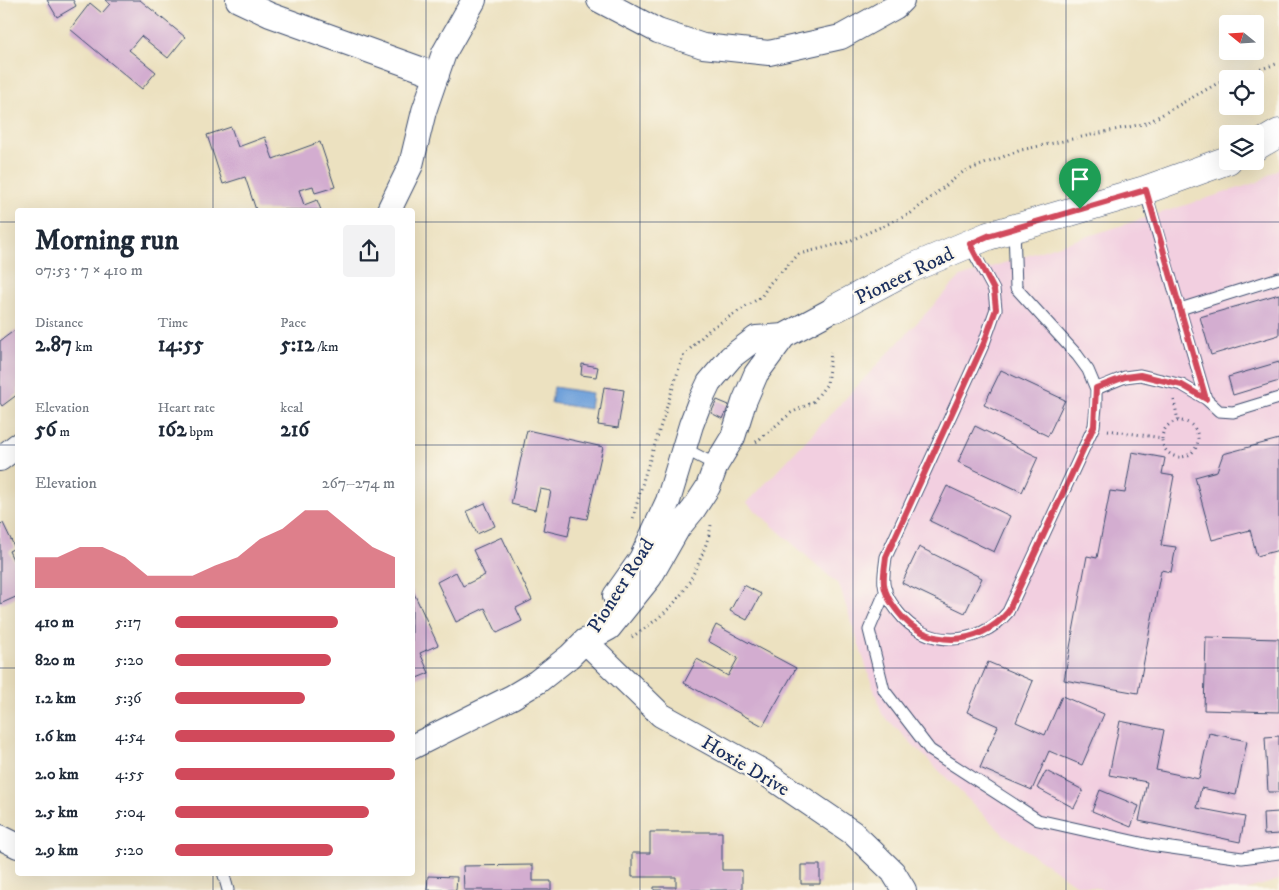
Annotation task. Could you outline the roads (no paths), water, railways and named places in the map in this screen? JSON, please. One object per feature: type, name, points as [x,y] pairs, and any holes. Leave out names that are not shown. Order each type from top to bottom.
[{"type":"street","points":[[238,0],[270,15],[437,75]]},
{"type":"street","points":[[390,208],[411,164],[424,111],[444,53],[474,0]]},
{"type":"street","points":[[599,0],[658,31],[703,46],[769,53],[841,37],[895,7],[902,0]]},
{"type":"street","points":[[1264,142],[1279,133]]},
{"type":"street","name":"Pioneer Road","points":[[585,642],[595,621],[625,584],[641,559],[668,501],[691,425],[710,383],[731,357],[756,338],[784,336],[907,270],[970,244],[1014,228],[1146,190],[1219,163]]},
{"type":"street","name":"Pioneer Road","points":[[585,642],[608,628],[650,577],[678,528],[708,487],[716,464],[733,437],[744,402],[756,374],[784,336]]},
{"type":"street","points":[[0,459],[15,447]]},
{"type":"street","points":[[415,746],[538,682],[585,642]]},
{"type":"street","name":"Hoxie Drive","points":[[585,642],[661,715],[762,772],[853,832],[894,872],[904,890]]},
{"type":"street","points":[[0,837],[15,844]]},
{"type":"lane","points":[[1146,190],[1206,399]]},
{"type":"lane","points":[[970,244],[994,290],[996,309],[984,343],[886,557],[884,584],[890,601],[901,616],[918,630],[935,637],[955,639],[974,636],[998,623],[1008,612],[1094,426],[1096,388],[1088,370],[1077,355],[1016,288],[1014,228]]},
{"type":"lane","points":[[1180,308],[1279,278]]},
{"type":"lane","points":[[1096,388],[1125,377],[1140,375],[1182,385],[1206,399],[1219,411],[1233,412],[1279,398]]},
{"type":"lane","points":[[685,449],[716,464]]},
{"type":"lane","points":[[886,590],[869,630],[884,690],[930,750],[1038,820],[1150,845],[1242,858],[1279,853]]},
{"type":"lane","points":[[224,876],[228,890]]},
{"type":"water","points":[[554,387],[592,393],[590,409],[551,403]]}]
